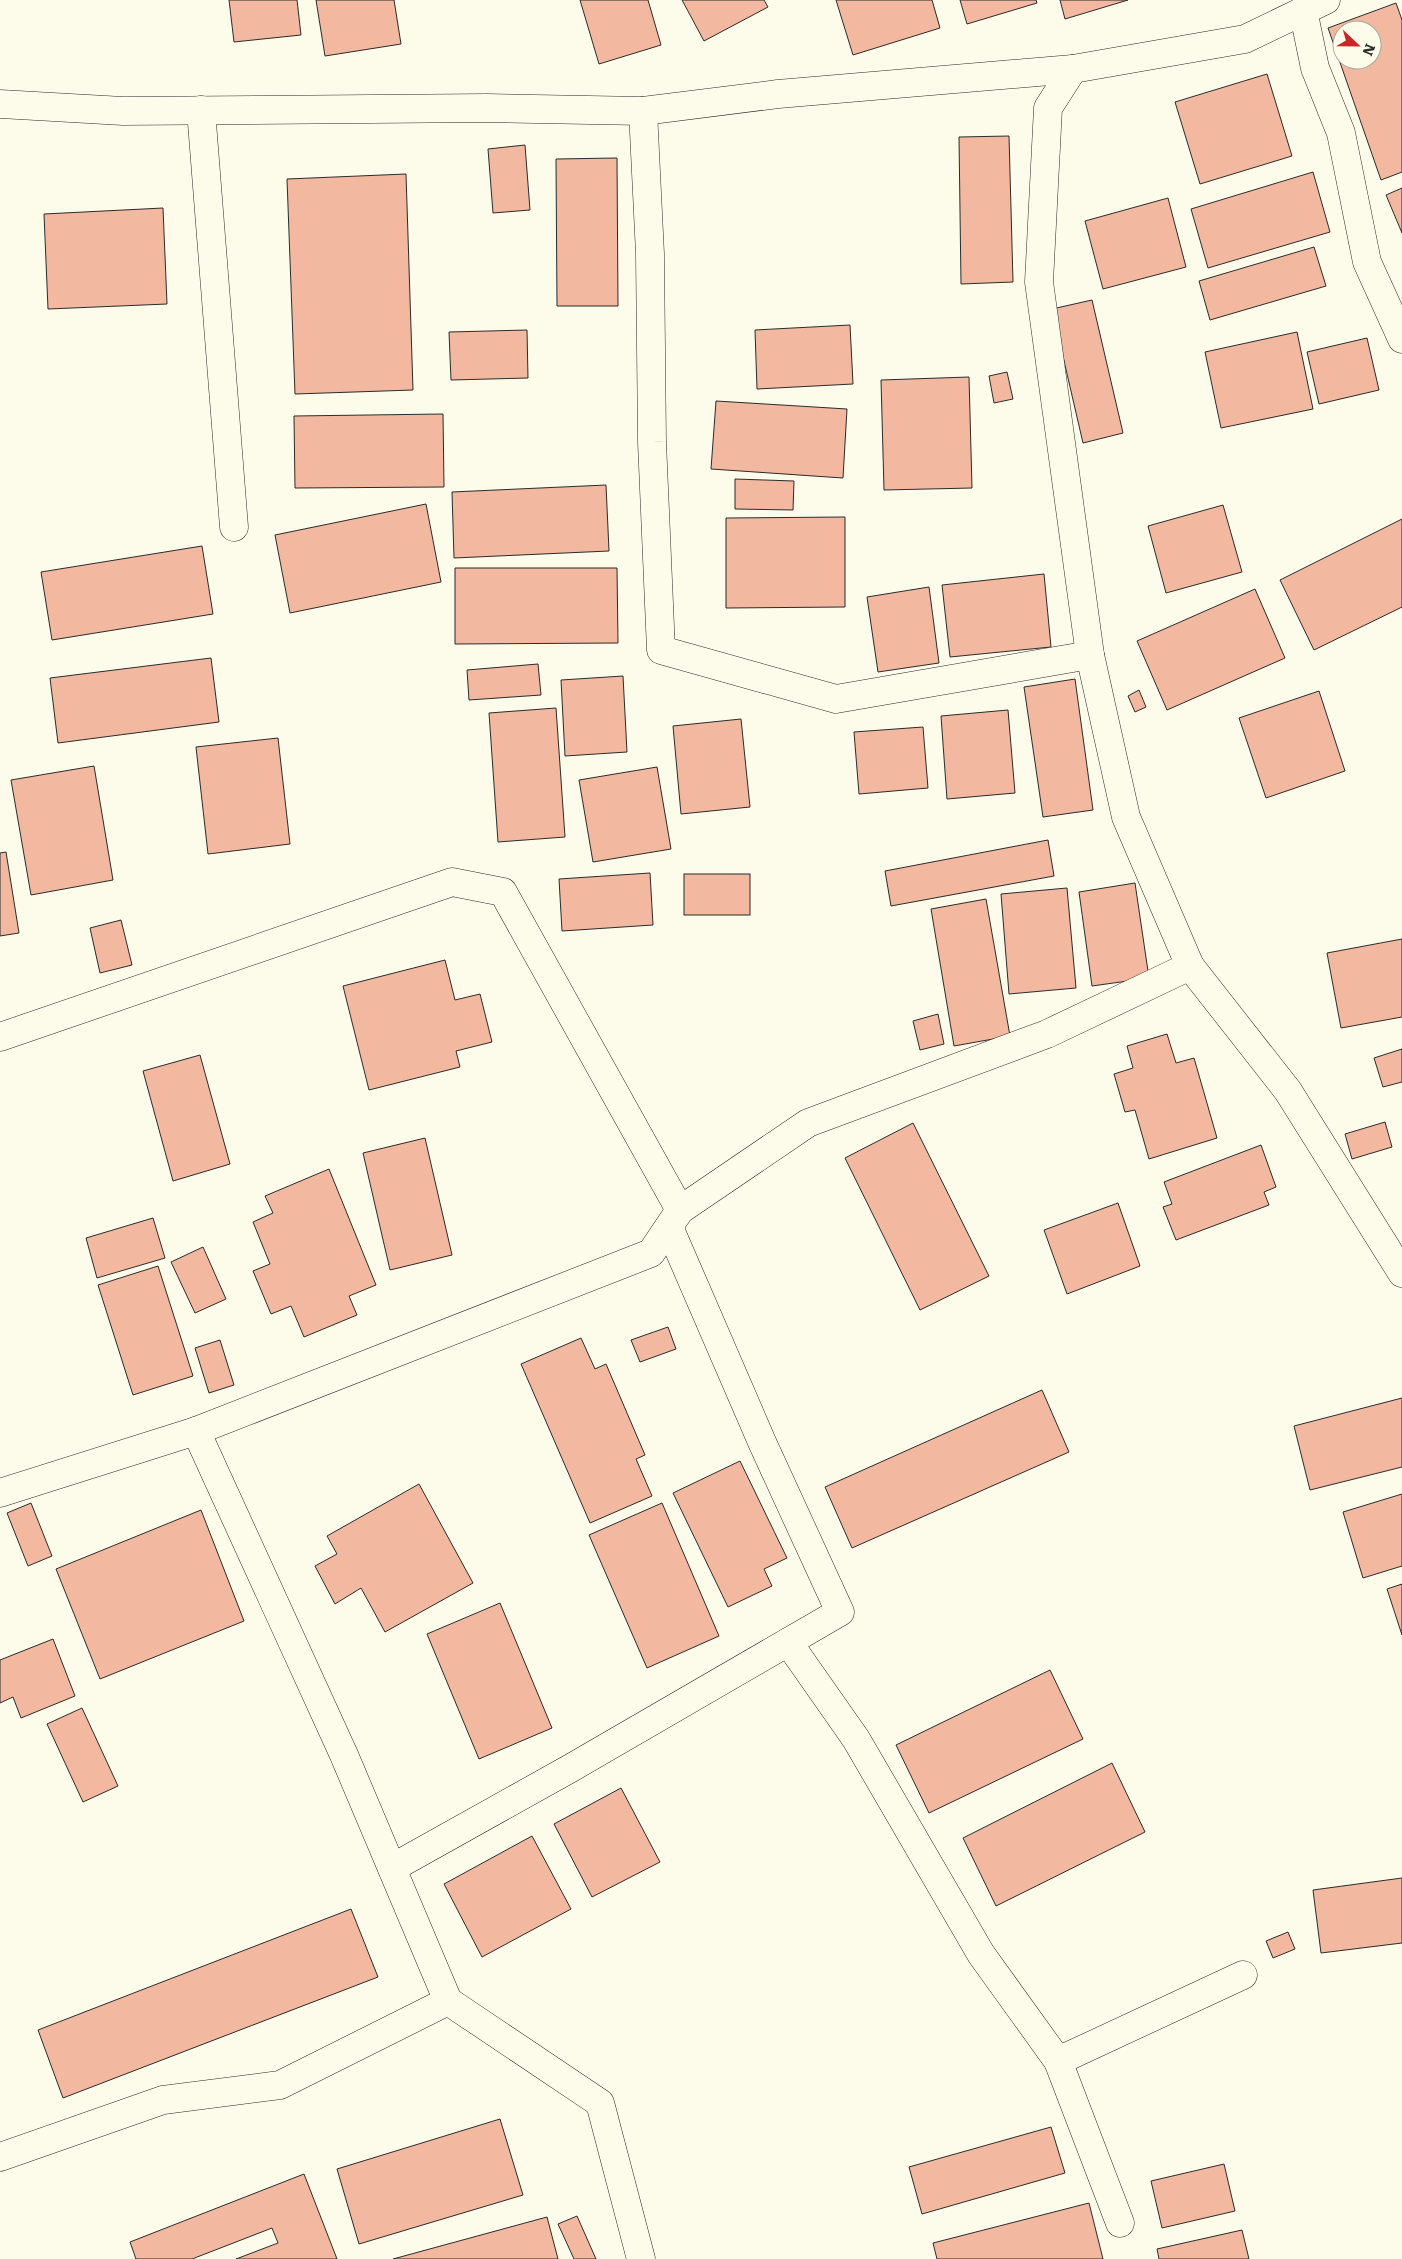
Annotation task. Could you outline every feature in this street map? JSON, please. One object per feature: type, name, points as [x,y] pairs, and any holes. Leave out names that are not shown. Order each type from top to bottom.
[{"type":"street","points":[[0,104],[123,111],[487,108],[643,111],[778,94],[1073,69],[1245,39],[1314,5],[1314,68],[1341,133],[1367,262],[1402,339]]},
{"type":"street","points":[[1073,69],[1048,108],[1039,282],[1090,655],[1126,817],[1190,966],[1288,1091],[1402,1273]]},
{"type":"street","points":[[201,110],[234,527]]},
{"type":"street","points":[[643,111],[650,254],[652,442],[661,650],[836,699],[1090,655]]},
{"type":"street","points":[[0,1037],[452,882],[503,892],[674,1218],[762,1442],[840,1612],[571,1768],[392,1868]]},
{"type":"street","points":[[0,1493],[196,1431],[651,1253],[674,1218],[808,1123],[1047,1034],[1190,966]]},
{"type":"street","points":[[196,1431],[344,1755],[448,2001],[600,2103],[641,2259]]},
{"type":"street","points":[[788,1642],[856,1739],[981,1954],[1058,2062],[1120,2223]]},
{"type":"street","points":[[1058,2062],[1243,1975]]},
{"type":"street","points":[[0,2158],[163,2100],[280,2085],[448,2001]]},
{"type":"building","points":[[229,0],[297,0],[301,35],[234,42]]},
{"type":"building","points":[[316,0],[394,0],[401,44],[325,56]]},
{"type":"building","points":[[580,0],[648,0],[661,45],[599,64]]},
{"type":"building","points":[[682,0],[764,0],[768,7],[704,41]]},
{"type":"building","points":[[836,0],[932,0],[940,28],[853,55]]},
{"type":"building","points":[[960,0],[1036,0],[1037,3],[967,24]]},
{"type":"building","points":[[1060,0],[1128,0],[1065,19]]},
{"type":"building","points":[[1396,3],[1402,20],[1402,172],[1381,180],[1343,70],[1382,70],[1382,20],[1350,20]]},
{"type":"building","points":[[1332,27],[1332,39],[1328,28]]},
{"type":"building","points":[[1267,74],[1292,156],[1200,184],[1175,102]]},
{"type":"building","points":[[1009,136],[1013,282],[961,284],[959,137]]},
{"type":"building","points":[[525,145],[530,210],[493,213],[488,149]]},
{"type":"building","points":[[617,158],[618,306],[557,306],[556,159]]},
{"type":"building","points":[[1313,172],[1330,232],[1208,268],[1191,209]]},
{"type":"building","points":[[406,174],[413,390],[295,394],[287,179]]},
{"type":"building","points":[[1402,188],[1402,233],[1386,195]]},
{"type":"building","points":[[1168,198],[1186,267],[1103,289],[1085,221]]},
{"type":"building","points":[[163,208],[167,304],[48,309],[44,214]]},
{"type":"building","points":[[1314,247],[1326,286],[1210,320],[1199,281]]},
{"type":"building","points":[[1092,300],[1123,433],[1083,443],[1052,309]]},
{"type":"building","points":[[850,325],[853,384],[757,389],[755,330]]},
{"type":"building","points":[[527,330],[528,378],[451,380],[449,332]]},
{"type":"building","points":[[1297,332],[1313,409],[1221,428],[1205,352]]},
{"type":"building","points":[[1367,338],[1379,390],[1319,404],[1307,352]]},
{"type":"building","points":[[1007,372],[1013,399],[994,403],[989,376]]},
{"type":"building","points":[[969,377],[972,488],[884,490],[881,380]]},
{"type":"building","points":[[716,401],[847,409],[843,478],[711,469]]},
{"type":"building","points":[[443,414],[444,487],[295,488],[294,416]]},
{"type":"building","points":[[735,479],[794,481],[793,510],[735,509]]},
{"type":"building","points":[[606,485],[609,551],[454,558],[452,492]]},
{"type":"building","points":[[426,504],[441,582],[290,613],[275,535]]},
{"type":"building","points":[[1223,505],[1242,572],[1166,593],[1148,526]]},
{"type":"building","points":[[845,517],[845,607],[726,608],[726,518]]},
{"type":"building","points":[[1402,519],[1402,607],[1314,650],[1280,580]]},
{"type":"building","points":[[202,546],[213,614],[52,640],[41,572]]},
{"type":"building","points":[[455,568],[617,568],[618,643],[455,644]]},
{"type":"building","points":[[1044,574],[1051,647],[950,657],[942,585]]},
{"type":"building","points":[[929,587],[939,663],[878,672],[867,597]]},
{"type":"building","points":[[1255,589],[1285,658],[1167,710],[1137,641]]},
{"type":"building","points":[[211,658],[219,722],[58,743],[50,678]]},
{"type":"building","points":[[538,664],[541,695],[469,700],[467,670]]},
{"type":"building","points":[[623,676],[627,752],[565,756],[561,680]]},
{"type":"building","points":[[1075,679],[1093,810],[1043,817],[1024,687]]},
{"type":"building","points":[[1139,690],[1146,707],[1135,712],[1128,696]]},
{"type":"building","points":[[1319,691],[1345,771],[1266,798],[1239,718]]},
{"type":"building","points":[[556,708],[565,837],[498,842],[489,713]]},
{"type":"building","points":[[1008,710],[1015,793],[947,799],[941,716]]},
{"type":"building","points":[[741,719],[750,807],[681,814],[673,726]]},
{"type":"building","points":[[923,727],[928,788],[859,794],[854,732]]},
{"type":"building","points":[[278,738],[290,844],[208,854],[196,747]]},
{"type":"building","points":[[94,766],[113,880],[31,895],[11,780]]},
{"type":"building","points":[[657,767],[671,849],[593,862],[579,780]]},
{"type":"building","points":[[1048,840],[1054,876],[891,906],[885,871]]},
{"type":"building","points":[[6,852],[19,933],[0,936],[0,853]]},
{"type":"building","points":[[650,873],[653,925],[562,931],[559,879]]},
{"type":"building","points":[[684,874],[750,874],[750,915],[684,915]]},
{"type":"building","points":[[1135,883],[1149,978],[1092,986],[1079,892]]},
{"type":"building","points":[[1067,888],[1076,988],[1009,994],[1001,894]]},
{"type":"building","points":[[986,899],[1010,1036],[954,1046],[931,909]]},
{"type":"building","points":[[121,920],[132,965],[100,973],[90,928]]},
{"type":"building","points":[[1402,939],[1402,1017],[1341,1028],[1327,953]]},
{"type":"building","points":[[445,960],[455,1000],[480,994],[492,1042],[456,1051],[460,1067],[369,1090],[343,986]]},
{"type":"building","points":[[938,1014],[944,1044],[920,1050],[913,1021]]},
{"type":"building","points":[[1167,1034],[1176,1063],[1194,1058],[1217,1138],[1149,1159],[1135,1110],[1125,1112],[1114,1074],[1133,1068],[1127,1046]]},
{"type":"building","points":[[1402,1049],[1402,1082],[1383,1087],[1374,1058]]},
{"type":"building","points":[[200,1055],[230,1164],[173,1181],[143,1071]]},
{"type":"building","points":[[1385,1122],[1392,1147],[1352,1159],[1345,1134]]},
{"type":"building","points":[[913,1123],[989,1276],[920,1310],[845,1158]]},
{"type":"building","points":[[425,1138],[452,1255],[390,1270],[363,1153]]},
{"type":"building","points":[[1261,1145],[1276,1187],[1264,1192],[1269,1205],[1176,1240],[1163,1207],[1172,1204],[1164,1182]]},
{"type":"building","points":[[329,1169],[376,1285],[349,1296],[357,1315],[304,1337],[291,1306],[271,1314],[253,1271],[270,1264],[253,1222],[273,1213],[265,1196]]},
{"type":"building","points":[[1118,1203],[1140,1266],[1067,1294],[1044,1230]]},
{"type":"building","points":[[153,1218],[165,1258],[97,1278],[86,1238]]},
{"type":"building","points":[[203,1247],[226,1299],[195,1313],[171,1262]]},
{"type":"building","points":[[158,1266],[193,1376],[133,1395],[98,1285]]},
{"type":"building","points":[[668,1327],[676,1349],[640,1362],[631,1340]]},
{"type":"building","points":[[581,1338],[595,1369],[606,1364],[645,1455],[636,1459],[652,1496],[590,1523],[521,1364]]},
{"type":"building","points":[[220,1340],[234,1385],[209,1393],[195,1348]]},
{"type":"building","points":[[1042,1390],[1069,1452],[852,1548],[825,1487]]},
{"type":"building","points":[[1402,1398],[1402,1467],[1310,1490],[1294,1426]]},
{"type":"building","points":[[740,1461],[787,1558],[764,1569],[772,1586],[728,1607],[673,1493]]},
{"type":"building","points":[[419,1484],[473,1583],[385,1632],[361,1588],[335,1604],[315,1566],[337,1554],[327,1536]]},
{"type":"building","points":[[1402,1494],[1402,1566],[1363,1578],[1343,1512]]},
{"type":"building","points":[[31,1503],[52,1556],[28,1566],[7,1513]]},
{"type":"building","points":[[662,1503],[719,1636],[647,1668],[589,1535]]},
{"type":"building","points":[[201,1510],[244,1621],[100,1679],[56,1569]]},
{"type":"building","points":[[1402,1584],[1402,1635],[1387,1589]]},
{"type":"building","points":[[500,1603],[552,1728],[479,1759],[427,1634]]},
{"type":"building","points":[[53,1639],[75,1696],[21,1718],[13,1697],[0,1703],[0,1660]]},
{"type":"building","points":[[1050,1670],[1083,1739],[929,1813],[896,1745]]},
{"type":"building","points":[[82,1708],[118,1786],[83,1802],[47,1724]]},
{"type":"building","points":[[1112,1763],[1145,1832],[996,1906],[963,1838]]},
{"type":"building","points":[[621,1788],[660,1862],[592,1897],[554,1824]]},
{"type":"building","points":[[532,1836],[571,1909],[482,1957],[444,1884]]},
{"type":"building","points":[[1402,1878],[1402,1943],[1321,1953],[1313,1890]]},
{"type":"building","points":[[351,1909],[378,1977],[63,2098],[38,2030]]},
{"type":"building","points":[[1288,1932],[1295,1949],[1273,1958],[1266,1941]]},
{"type":"building","points":[[500,2119],[523,2195],[359,2244],[337,2169]]},
{"type":"building","points":[[1051,2127],[1065,2173],[922,2214],[909,2167]]},
{"type":"building","points":[[1224,2164],[1235,2211],[1162,2228],[1151,2181]]},
{"type":"building","points":[[304,2174],[337,2259],[236,2259],[278,2243],[272,2228],[192,2259],[136,2259],[130,2242]]},
{"type":"building","points":[[1089,2203],[1103,2259],[937,2259],[933,2243]]},
{"type":"building","points":[[577,2216],[596,2259],[574,2259],[558,2224]]},
{"type":"building","points":[[547,2217],[558,2259],[393,2259]]},
{"type":"building","points":[[1242,2230],[1249,2259],[1159,2259],[1157,2249]]}]
